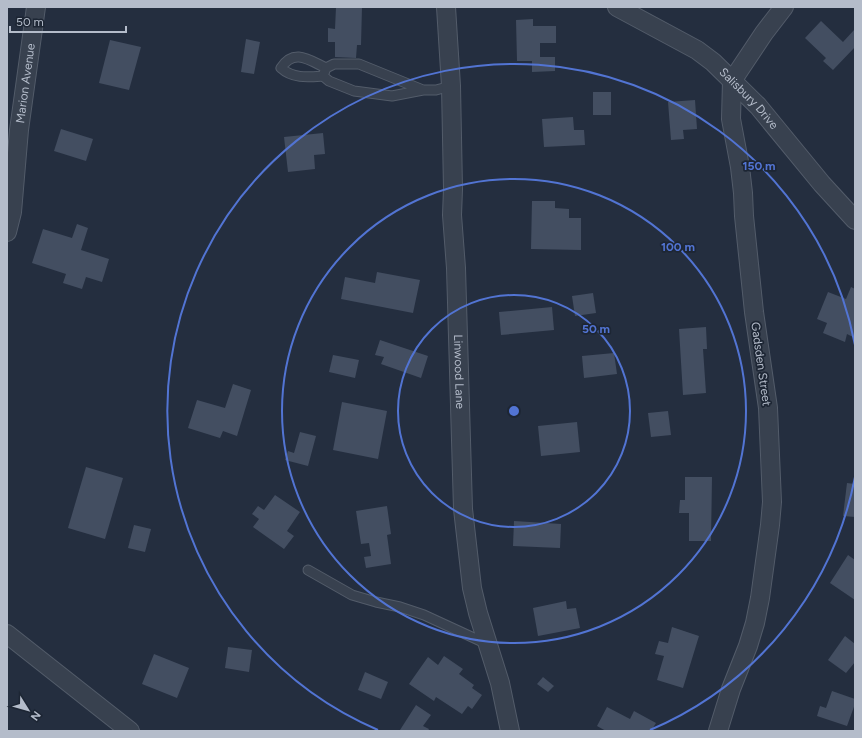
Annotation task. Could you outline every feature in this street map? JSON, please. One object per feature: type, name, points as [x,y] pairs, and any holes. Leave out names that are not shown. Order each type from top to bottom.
[{"type":"street","name":"Marion Avenue","points":[[7,232],[12,212],[18,130],[36,7]]},
{"type":"street","name":"Linwood Lane","points":[[446,7],[451,86],[453,189],[452,215],[456,268],[463,509],[472,588],[478,613],[500,683],[510,731]]},
{"type":"street","name":"Salisbury Drive","points":[[617,7],[697,50],[713,62],[758,106],[822,184],[855,220]]},
{"type":"street","points":[[732,81],[764,33],[784,7]]},
{"type":"street","name":"Gadsden Street","points":[[718,731],[730,689],[748,646],[755,623],[760,598],[772,502],[768,408],[754,312],[741,174],[731,119],[732,81]]},
{"type":"street","points":[[7,634],[130,731]]},
{"type":"lane","points":[[423,90],[359,64],[334,64],[325,72],[330,81],[354,91],[392,96],[423,90],[436,90],[451,86]]},
{"type":"lane","points":[[308,570],[352,595],[400,607],[424,615],[488,645]]},
{"type":"building","points":[[336,7],[362,7],[361,45],[357,45],[356,58],[335,57],[335,42],[328,42],[328,28],[335,29]]},
{"type":"building","points":[[533,19],[533,26],[556,26],[556,43],[540,43],[540,57],[555,57],[555,71],[532,72],[532,61],[517,61],[516,20]]},
{"type":"building","points":[[821,21],[843,42],[854,30],[855,31],[855,47],[833,70],[823,61],[826,58],[805,38]]},
{"type":"building","points":[[246,39],[260,42],[254,74],[241,72]]},
{"type":"building","points":[[110,40],[141,47],[129,90],[99,83]]},
{"type":"building","points":[[593,92],[611,92],[611,115],[593,115]]},
{"type":"building","points":[[695,100],[697,129],[683,130],[684,139],[671,140],[668,102]]},
{"type":"building","points":[[573,117],[574,130],[584,130],[585,145],[544,147],[542,119]]},
{"type":"building","points":[[61,129],[93,139],[86,161],[54,151]]},
{"type":"building","points":[[323,133],[325,154],[314,155],[315,169],[288,172],[284,137]]},
{"type":"building","points":[[532,201],[555,201],[555,208],[569,209],[569,218],[581,218],[581,250],[531,249]]},
{"type":"building","points":[[77,224],[88,228],[81,250],[109,259],[102,282],[86,277],[82,289],[63,283],[66,274],[32,263],[43,229],[72,238]]},
{"type":"building","points":[[377,272],[420,280],[413,313],[341,299],[345,277],[375,283]]},
{"type":"building","points":[[851,287],[855,289],[855,338],[847,334],[845,342],[823,333],[827,323],[817,319],[828,292],[846,299]]},
{"type":"building","points":[[593,293],[596,313],[575,316],[572,296]]},
{"type":"building","points":[[552,307],[554,330],[501,335],[499,312]]},
{"type":"building","points":[[706,327],[707,349],[703,349],[706,393],[683,395],[679,329]]},
{"type":"building","points":[[380,340],[428,356],[421,378],[381,364],[384,357],[375,355]]},
{"type":"building","points":[[614,353],[617,374],[584,378],[582,356]]},
{"type":"building","points":[[333,355],[359,360],[355,378],[329,372]]},
{"type":"building","points":[[233,384],[251,390],[237,436],[223,431],[220,438],[188,428],[197,400],[225,408]]},
{"type":"building","points":[[342,402],[387,411],[378,459],[333,450]]},
{"type":"building","points":[[668,411],[671,435],[651,437],[648,413]]},
{"type":"building","points":[[577,422],[580,452],[541,456],[538,426]]},
{"type":"building","points":[[300,432],[316,436],[308,466],[285,460],[288,451],[294,453]]},
{"type":"building","points":[[86,467],[123,478],[105,539],[68,528]]},
{"type":"building","points":[[685,477],[712,477],[711,541],[689,541],[689,513],[679,513],[680,500],[685,500]]},
{"type":"building","points":[[847,483],[855,484],[855,517],[843,516]]},
{"type":"building","points":[[275,495],[300,512],[287,531],[294,536],[284,549],[253,527],[259,519],[252,514],[258,506],[264,510]]},
{"type":"building","points":[[387,506],[391,534],[387,535],[391,564],[366,568],[364,557],[371,556],[369,543],[361,544],[356,511]]},
{"type":"building","points":[[514,521],[561,524],[560,548],[513,546]]},
{"type":"building","points":[[134,525],[151,529],[145,552],[128,548]]},
{"type":"building","points":[[848,555],[855,560],[855,600],[830,583]]},
{"type":"building","points":[[566,601],[567,609],[576,608],[580,628],[538,636],[533,608]]},
{"type":"building","points":[[672,627],[699,636],[683,688],[657,680],[664,656],[655,654],[659,641],[668,643]]},
{"type":"building","points":[[845,636],[855,644],[855,662],[846,673],[828,660]]},
{"type":"building","points":[[228,647],[252,650],[249,672],[225,668]]},
{"type":"building","points":[[154,654],[189,668],[177,698],[142,684]]},
{"type":"building","points":[[444,656],[463,669],[459,674],[474,685],[472,688],[482,695],[472,709],[468,706],[462,714],[436,697],[434,701],[409,684],[428,657],[438,665]]},
{"type":"building","points":[[365,672],[388,682],[381,699],[358,690]]},
{"type":"building","points":[[543,677],[554,686],[548,692],[537,684]]},
{"type":"building","points":[[832,691],[855,699],[855,704],[847,726],[817,716],[820,706],[826,708]]},
{"type":"building","points":[[416,705],[431,715],[423,726],[429,729],[428,731],[400,730]]},
{"type":"building","points":[[607,707],[630,719],[634,711],[656,723],[651,731],[606,731],[597,726]]}]
